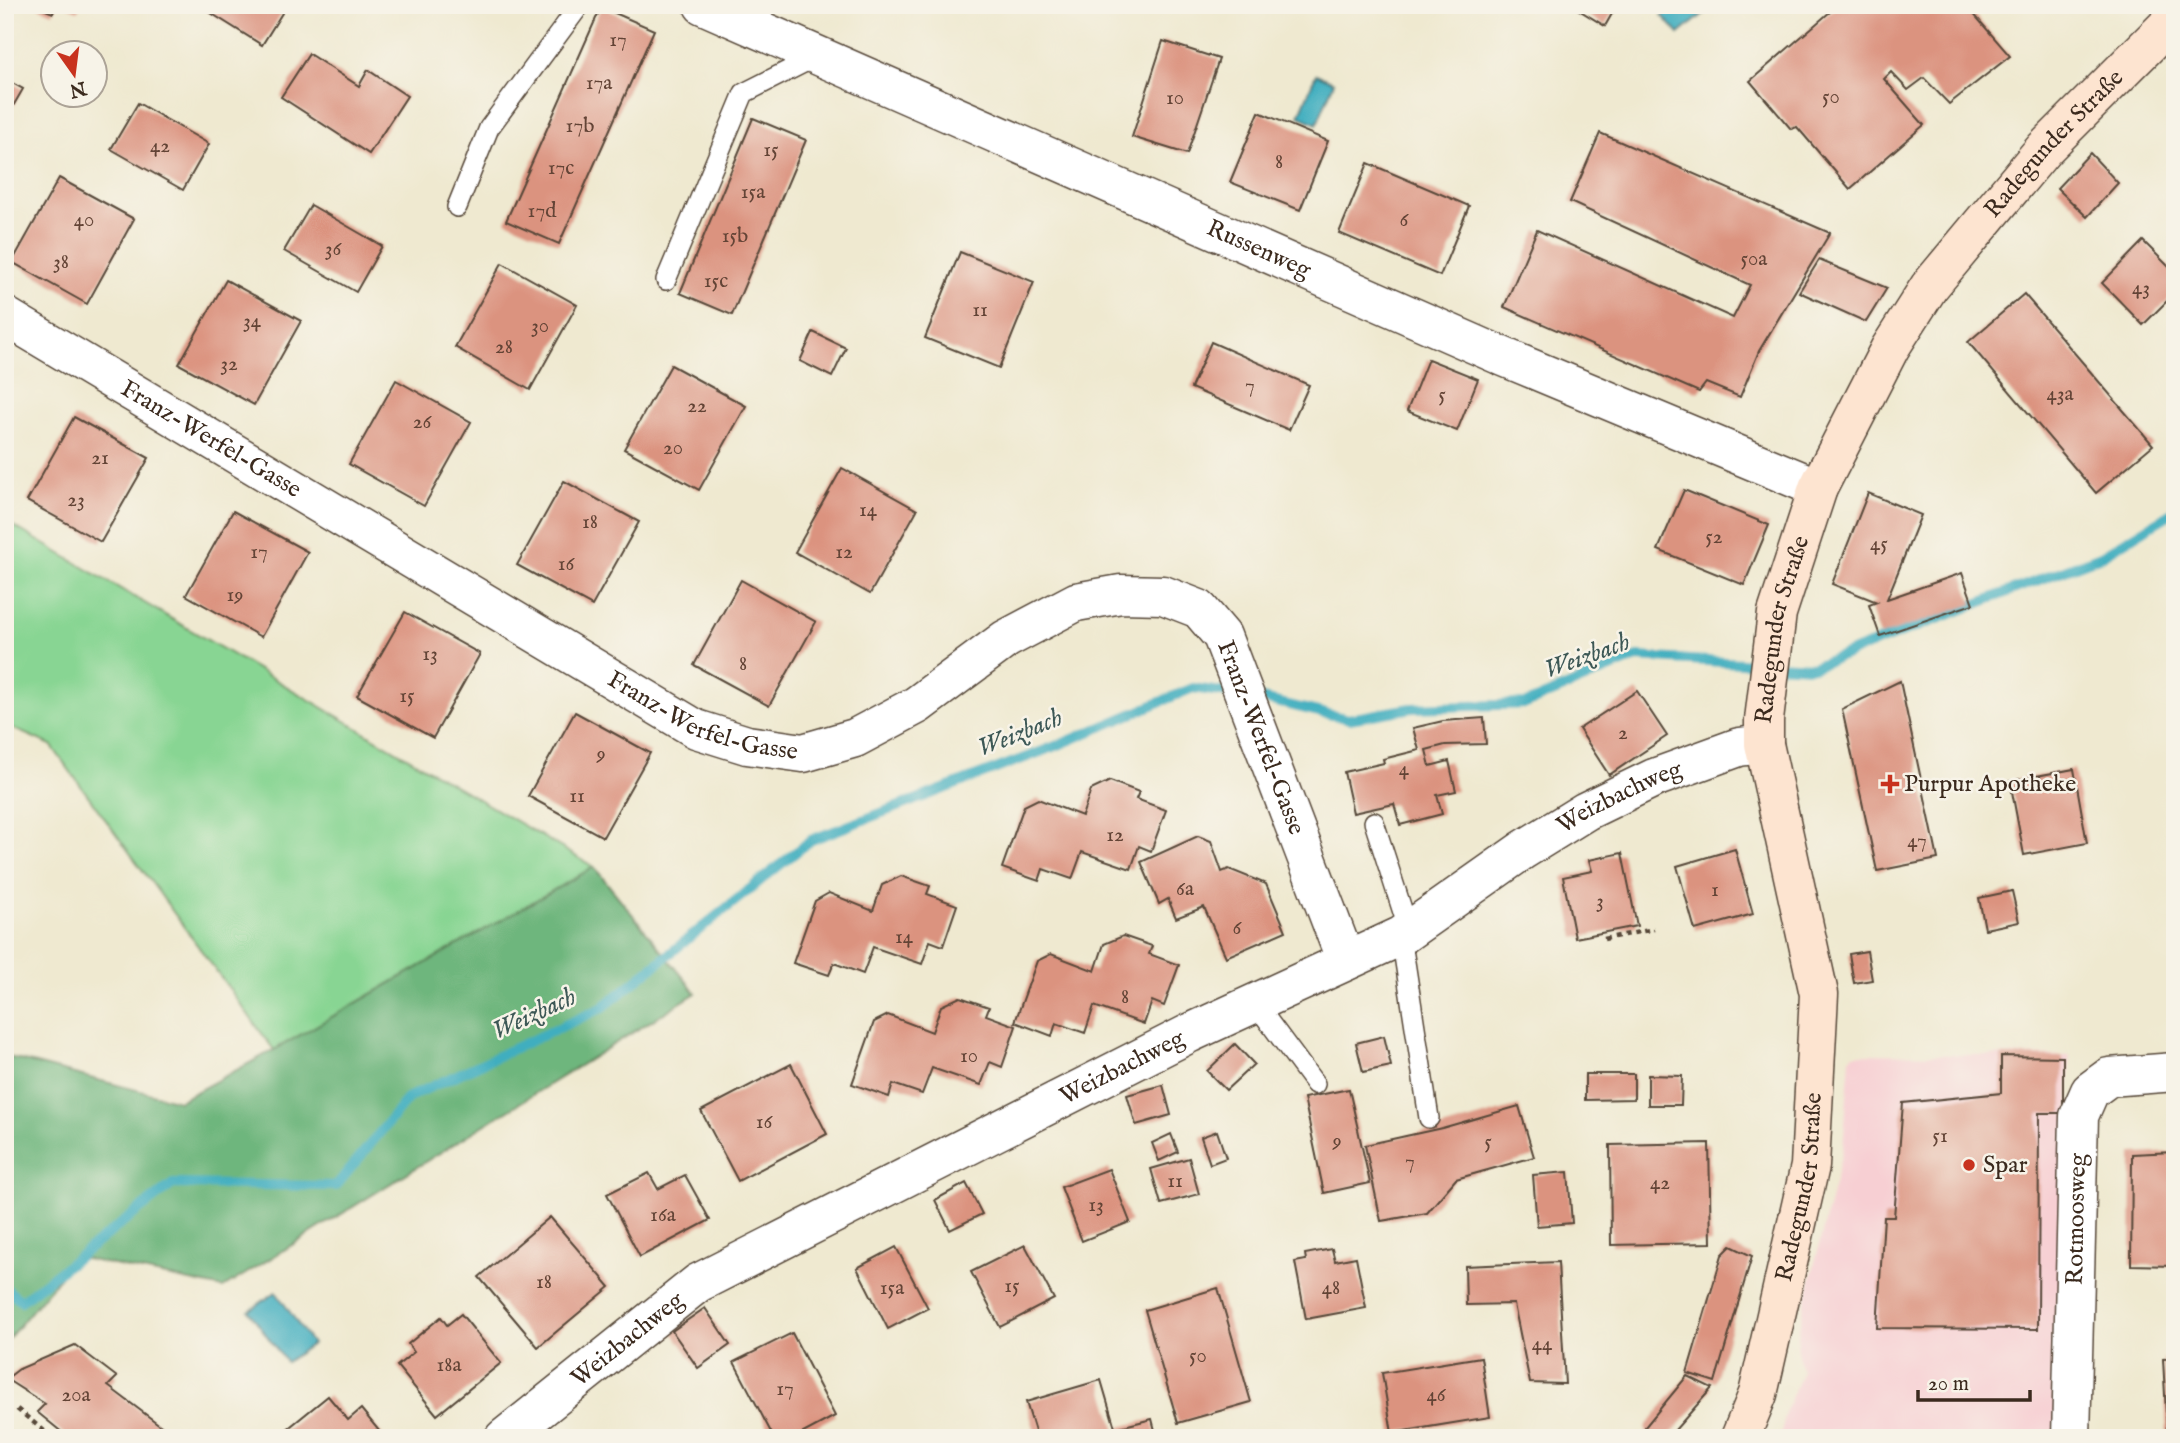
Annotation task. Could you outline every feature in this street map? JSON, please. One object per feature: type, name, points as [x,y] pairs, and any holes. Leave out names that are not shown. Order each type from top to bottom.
[{"type":"main road","name":"Radegunder Straße","points":[[1740,1438],[1758,1394],[1810,1166],[1819,994],[1764,744],[1766,700],[1777,613],[1818,488],[1890,348],[1929,287],[2043,149],[2175,18]]},
{"type":"street","name":"Russenweg","points":[[703,5],[1479,346],[1818,488]]},
{"type":"street","name":"Franz-Werfel-Gasse","points":[[5,316],[696,729],[747,745],[803,753],[855,738],[917,705],[1006,639],[1076,602],[1121,594],[1163,595],[1199,609],[1222,636],[1346,961]]},
{"type":"street","name":"Weizbachweg","points":[[504,1438],[698,1283],[1255,1003],[1405,934],[1523,850],[1586,811],[1654,778],[1739,747],[1764,744]]},
{"type":"street","name":"Rotmoosweg","points":[[2071,1438],[2079,1116],[2090,1091],[2109,1077],[2175,1072]]},
{"type":"lane","points":[[457,207],[489,128],[580,5]]},
{"type":"lane","points":[[666,280],[744,93],[818,56]]},
{"type":"lane","points":[[1374,822],[1405,934],[1429,1118]]},
{"type":"lane","points":[[1255,1003],[1315,1084]]},
{"type":"path","points":[[1604,939],[1654,929]]},
{"type":"path","points":[[17,1409],[53,1438]]},
{"type":"shaded area","points":[[1854,1054],[2070,1056],[2063,1438],[1780,1438],[1786,1411],[1802,1371],[1797,1351],[1799,1328],[1843,1148],[1850,1058]]},
{"type":"green space","points":[[5,521],[594,867],[274,1050],[51,745],[5,725]]},
{"type":"green space","points":[[594,867],[696,993],[223,1288],[76,1257],[5,1343],[5,1056],[179,1101],[274,1050]]},
{"type":"water","points":[[1674,5],[1712,7],[1679,34],[1662,15]]},
{"type":"water","points":[[1316,74],[1334,82],[1317,124],[1299,116]]},
{"type":"water","points":[[276,1292],[312,1344],[286,1362],[249,1311]]},
{"type":"building","points":[[33,5],[57,5],[53,13]]},
{"type":"building","points":[[63,5],[80,5],[78,11]]},
{"type":"building","points":[[209,5],[287,5],[262,45],[206,10]]},
{"type":"building","points":[[1571,5],[1617,5],[1605,26]]},
{"type":"building","points":[[1838,5],[1966,5],[2010,56],[1949,104],[1924,78],[1908,90],[1891,72],[1884,79],[1924,125],[1850,189],[1797,127],[1791,129],[1750,81]]},
{"type":"building","points":[[601,7],[654,30],[559,244],[506,221]]},
{"type":"building","points":[[1163,41],[1219,59],[1187,154],[1132,137]]},
{"type":"building","points":[[309,54],[359,86],[368,70],[407,96],[369,154],[281,97]]},
{"type":"building","points":[[5,79],[23,89],[5,120]]},
{"type":"building","points":[[138,103],[209,144],[183,190],[111,149]]},
{"type":"building","points":[[1259,112],[1328,141],[1300,210],[1230,182]]},
{"type":"building","points":[[753,118],[806,140],[732,315],[680,293]]},
{"type":"building","points":[[1600,133],[1830,233],[1759,351],[1740,397],[1706,383],[1699,392],[1504,307],[1537,230],[1733,318],[1750,285],[1570,202]]},
{"type":"building","points":[[2090,153],[2118,183],[2087,217],[2057,188]]},
{"type":"building","points":[[1368,163],[1469,206],[1440,276],[1339,233]]},
{"type":"building","points":[[59,178],[134,219],[87,304],[12,262]]},
{"type":"building","points":[[311,205],[382,246],[356,292],[284,251]]},
{"type":"building","points":[[2143,241],[2175,273],[2175,293],[2143,325],[2102,283]]},
{"type":"building","points":[[960,252],[1034,282],[999,368],[925,338]]},
{"type":"building","points":[[1819,260],[1887,288],[1866,322],[1799,292]]},
{"type":"building","points":[[502,263],[577,305],[530,390],[455,347]]},
{"type":"building","points":[[226,280],[301,321],[254,405],[179,364]]},
{"type":"building","points":[[2024,294],[2153,445],[2096,493],[1968,342]]},
{"type":"building","points":[[813,332],[846,348],[832,377],[800,361]]},
{"type":"building","points":[[1211,342],[1309,385],[1289,430],[1191,388]]},
{"type":"building","points":[[1428,359],[1478,379],[1457,431],[1407,411]]},
{"type":"building","points":[[671,365],[746,406],[699,490],[624,449]]},
{"type":"building","points":[[396,380],[471,422],[424,506],[349,464]]},
{"type":"building","points":[[74,417],[149,458],[101,542],[27,501]]},
{"type":"building","points":[[842,468],[917,510],[870,594],[795,552]]},
{"type":"building","points":[[564,481],[639,522],[592,606],[517,565]]},
{"type":"building","points":[[1684,490],[1769,525],[1744,585],[1658,550]]},
{"type":"building","points":[[1868,493],[1921,515],[1887,599],[1962,573],[1973,604],[1880,636],[1869,605],[1877,602],[1832,584]]},
{"type":"building","points":[[233,511],[308,552],[261,637],[186,595]]},
{"type":"building","points":[[741,580],[816,622],[769,706],[694,665]]},
{"type":"building","points":[[405,612],[480,654],[433,738],[357,696]]},
{"type":"building","name":"Purpur Apotheke","points":[[1900,681],[1938,859],[1877,871],[1842,709]]},
{"type":"building","points":[[1637,691],[1667,736],[1609,775],[1579,729]]},
{"type":"building","points":[[575,712],[650,753],[603,837],[528,796]]},
{"type":"building","points":[[1484,718],[1486,744],[1445,745],[1426,750],[1430,766],[1449,761],[1456,791],[1437,795],[1442,814],[1400,825],[1394,804],[1353,813],[1344,772],[1384,763],[1383,759],[1419,750],[1413,728],[1443,721]]},
{"type":"building","points":[[2074,769],[2087,843],[2024,855],[2010,781]]},
{"type":"building","points":[[1110,781],[1139,792],[1136,799],[1166,810],[1151,851],[1139,846],[1131,869],[1082,852],[1072,879],[1043,869],[1039,881],[1002,868],[1024,806],[1038,799],[1082,816],[1091,790]]},
{"type":"building","points":[[1198,836],[1211,841],[1222,872],[1229,869],[1266,884],[1286,931],[1226,957],[1204,907],[1176,918],[1168,899],[1159,904],[1141,862]]},
{"type":"building","points":[[1735,849],[1753,914],[1695,930],[1677,866]]},
{"type":"building","points":[[1622,853],[1637,926],[1575,938],[1563,877],[1592,871],[1589,860]]},
{"type":"building","points":[[901,876],[930,886],[927,894],[957,905],[943,946],[930,941],[922,964],[873,947],[863,974],[834,963],[829,975],[793,963],[815,901],[829,893],[873,911],[882,885]]},
{"type":"building","points":[[2012,891],[2019,922],[1985,929],[1979,898]]},
{"type":"building","points":[[1123,936],[1152,946],[1149,954],[1179,965],[1164,1006],[1152,1001],[1144,1024],[1094,1006],[1085,1033],[1056,1023],[1052,1036],[1015,1022],[1037,961],[1051,954],[1095,971],[1104,944]]},
{"type":"building","points":[[1867,951],[1872,980],[1854,983],[1849,954]]},
{"type":"building","points":[[960,997],[989,1007],[986,1015],[1016,1026],[1002,1067],[990,1062],[981,1085],[932,1068],[922,1094],[893,1084],[889,1097],[852,1084],[874,1022],[888,1015],[932,1032],[941,1006]]},
{"type":"building","points":[[1384,1036],[1391,1066],[1363,1072],[1356,1043]]},
{"type":"building","points":[[1235,1044],[1254,1064],[1226,1090],[1207,1071]]},
{"type":"building","name":"Spar","points":[[2001,1056],[2063,1057],[2063,1113],[2039,1113],[2038,1329],[1877,1328],[1884,1217],[1894,1217],[1903,1103],[2001,1093]]},
{"type":"building","points":[[791,1064],[827,1134],[738,1181],[701,1111]]},
{"type":"building","points":[[1585,1074],[1634,1074],[1634,1099],[1585,1100]]},
{"type":"building","points":[[1648,1075],[1682,1076],[1681,1105],[1648,1105]]},
{"type":"building","points":[[1163,1085],[1171,1115],[1136,1125],[1127,1095]]},
{"type":"building","points":[[1349,1089],[1370,1183],[1324,1193],[1304,1098]]},
{"type":"building","points":[[1519,1106],[1534,1157],[1456,1179],[1427,1213],[1381,1221],[1365,1145],[1442,1128]]},
{"type":"building","points":[[1217,1131],[1226,1158],[1210,1164],[1201,1137]]},
{"type":"building","points":[[1171,1134],[1178,1152],[1159,1161],[1152,1143]]},
{"type":"building","points":[[1709,1143],[1711,1243],[1611,1245],[1610,1145]]},
{"type":"building","points":[[2175,1152],[2175,1266],[2131,1265],[2132,1154]]},
{"type":"building","points":[[1189,1158],[1199,1194],[1161,1204],[1151,1169]]},
{"type":"building","points":[[1109,1169],[1130,1222],[1082,1241],[1061,1187]]},
{"type":"building","points":[[1568,1172],[1572,1223],[1537,1226],[1533,1175]]},
{"type":"building","points":[[649,1173],[658,1189],[685,1175],[710,1220],[640,1257],[607,1194]]},
{"type":"building","points":[[966,1183],[982,1214],[950,1230],[935,1200]]},
{"type":"building","points":[[550,1217],[610,1287],[538,1347],[479,1277]]},
{"type":"building","points":[[1025,1245],[1054,1299],[1000,1327],[971,1272]]},
{"type":"building","points":[[1731,1246],[1752,1256],[1715,1382],[1687,1373],[1722,1255]]},
{"type":"building","points":[[896,1247],[928,1308],[888,1329],[857,1268]]},
{"type":"building","points":[[1332,1249],[1335,1261],[1356,1257],[1366,1308],[1306,1319],[1295,1262],[1306,1260],[1305,1254]]},
{"type":"building","points":[[1558,1262],[1565,1384],[1530,1383],[1514,1304],[1466,1305],[1465,1266]]},
{"type":"building","points":[[1218,1288],[1251,1402],[1178,1423],[1145,1310]]},
{"type":"building","points":[[705,1308],[730,1345],[698,1368],[672,1331]]},
{"type":"building","points":[[461,1314],[501,1363],[437,1415],[397,1366],[414,1352],[408,1344],[441,1317],[447,1325]]},
{"type":"building","points":[[792,1333],[835,1416],[794,1438],[774,1438],[734,1362]]},
{"type":"building","points":[[75,1345],[117,1377],[108,1386],[177,1438],[69,1438],[37,1412],[45,1404],[6,1379],[19,1369]]},
{"type":"building","points":[[1481,1357],[1490,1417],[1392,1433],[1382,1373]]},
{"type":"building","points":[[2175,1358],[2175,1431],[2167,1431],[2163,1359]]},
{"type":"building","points":[[1687,1376],[1712,1388],[1668,1438],[1649,1438],[1645,1427]]},
{"type":"building","points":[[1101,1380],[1118,1438],[1037,1438],[1026,1402]]},
{"type":"building","points":[[328,1396],[348,1420],[361,1409],[385,1438],[282,1438],[280,1435]]},
{"type":"building","points":[[1152,1419],[1157,1438],[1123,1438],[1120,1427]]},
{"type":"waterway","name":"Weizbach","points":[[1254,697],[1349,719],[1412,708],[1526,704],[1637,657],[1813,667],[2101,556],[2175,511]]},
{"type":"waterway","name":"Weizbach","points":[[5,1288],[21,1301],[173,1184],[336,1186],[409,1097],[602,1008],[811,840],[1061,744],[1193,688],[1235,694]]},
{"type":"place","name":"Purpur Apotheke","points":[[1890,784]]},
{"type":"place","name":"Spar","points":[[1969,1165]]}]
